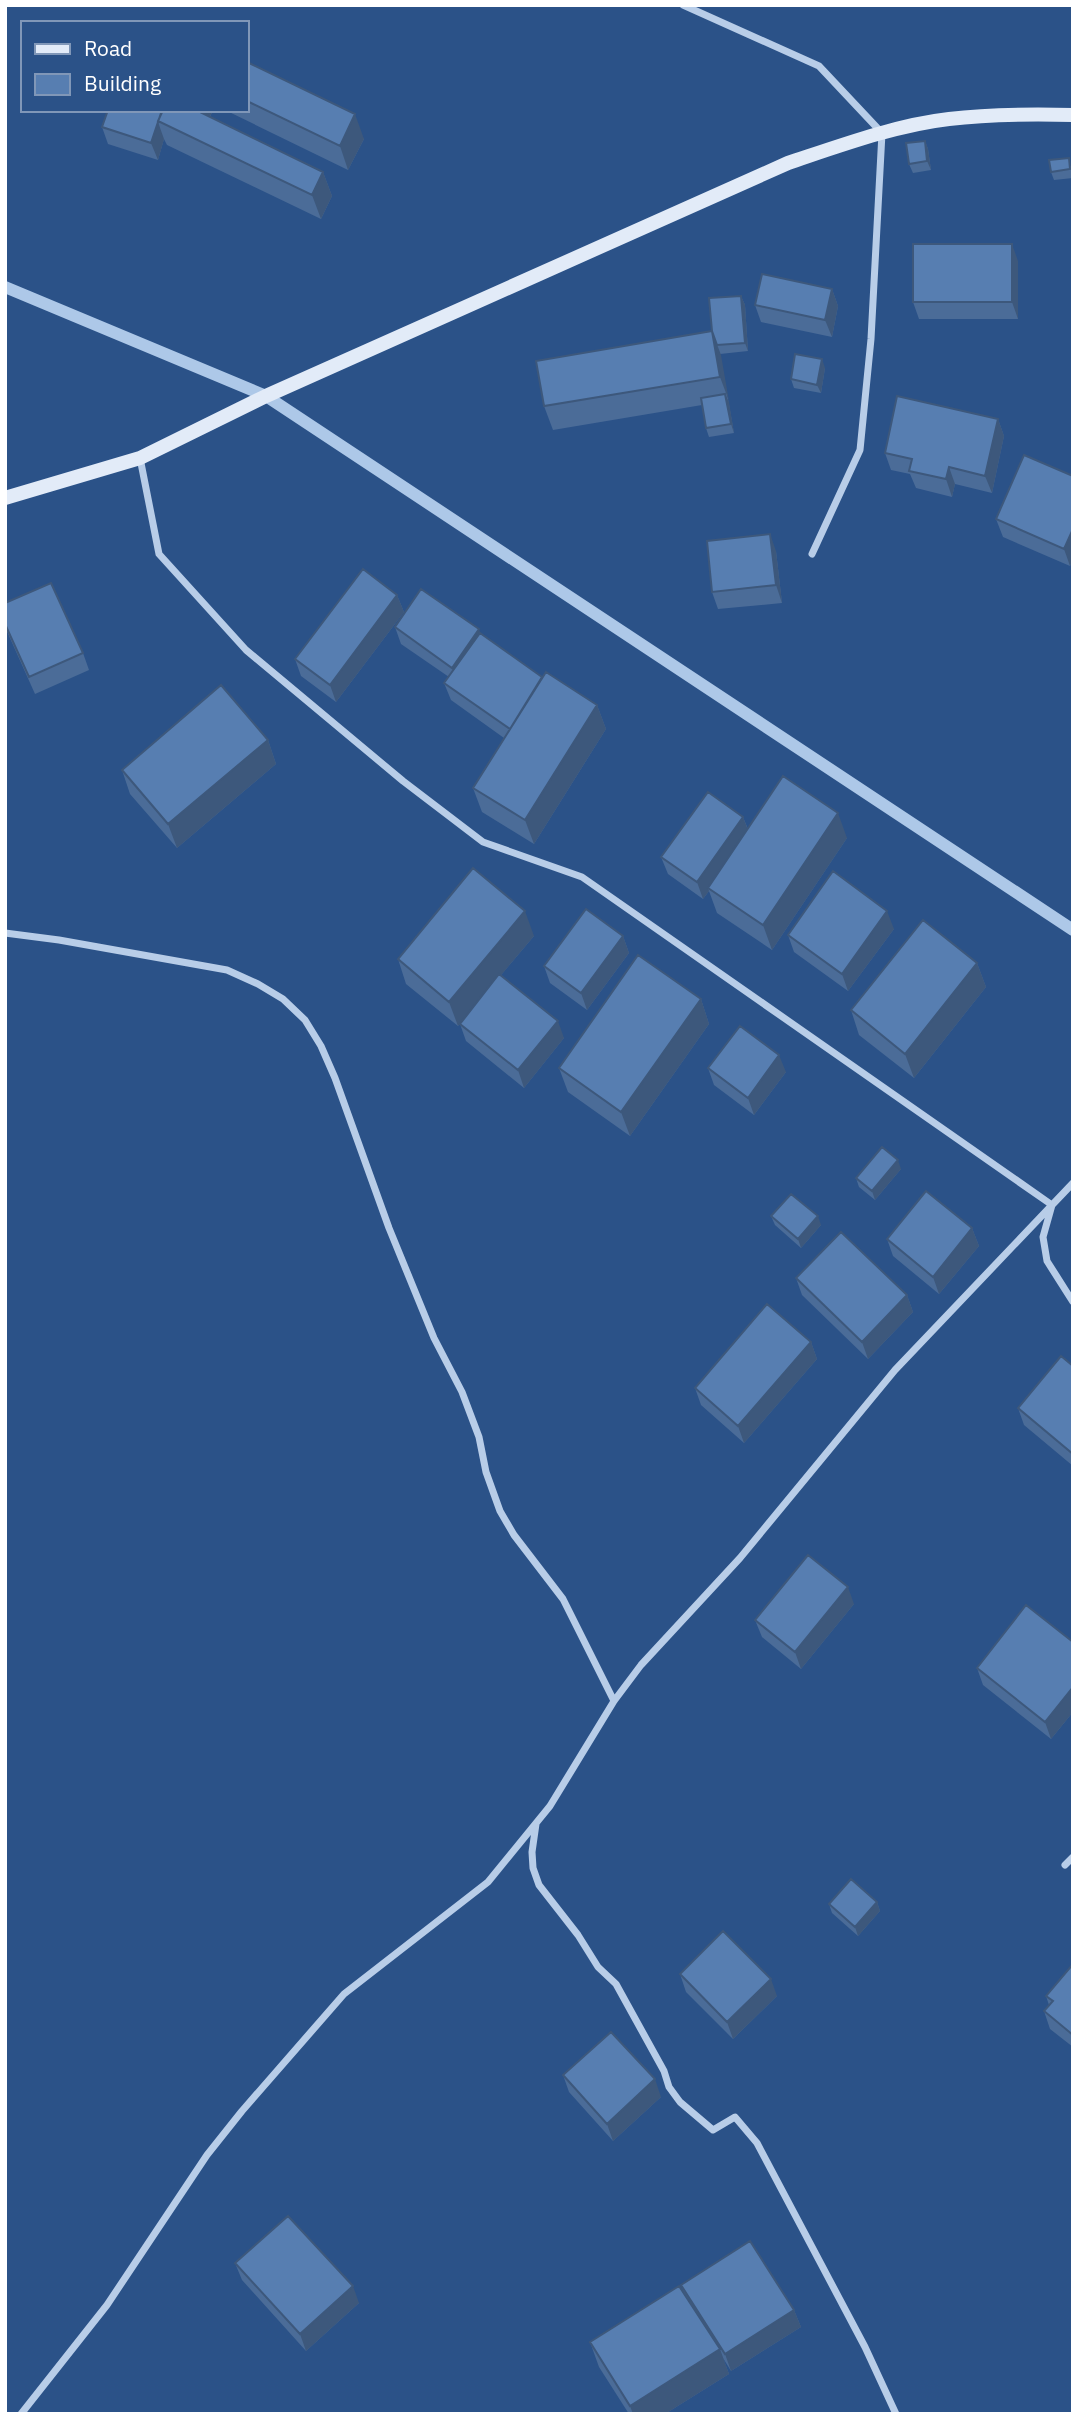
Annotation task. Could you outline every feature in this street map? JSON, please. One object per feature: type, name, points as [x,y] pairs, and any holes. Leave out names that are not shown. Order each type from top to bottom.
[{"type":"main road","points":[[5,498],[141,458],[266,396],[788,163],[882,133],[947,119],[1022,114],[1073,115]]},
{"type":"street","points":[[683,5],[819,66],[882,133],[872,339],[860,450],[812,554]]},
{"type":"street","points":[[141,458],[159,554],[246,650],[404,781],[483,842],[582,877],[1052,1205]]},
{"type":"street","points":[[5,933],[60,940],[227,970],[283,999],[305,1020],[321,1046],[335,1078],[389,1228],[434,1338],[462,1392],[479,1437],[486,1472],[500,1511],[514,1535],[563,1599],[614,1701]]},
{"type":"street","points":[[20,2414],[107,2305],[207,2155],[307,2035],[344,1994],[488,1882],[569,1777],[614,1701],[641,1665],[740,1558],[895,1370],[1073,1183]]},
{"type":"street","points":[[1052,1205],[1043,1237],[1047,1261],[1073,1302]]},
{"type":"street","points":[[536,1823],[532,1852],[533,1868],[539,1885],[578,1935],[598,1968],[615,1984],[664,2071],[669,2087],[680,2102],[712,2130],[734,2117],[757,2143],[865,2347],[897,2414]]},
{"type":"street","points":[[1065,1865],[1073,1857]]},
{"type":"building","points":[[248,62],[355,114],[340,146],[248,101]]},
{"type":"building","points":[[107,112],[161,112],[151,143],[102,127]]},
{"type":"building","points":[[162,112],[200,112],[323,172],[312,195],[158,121]]},
{"type":"building","points":[[925,141],[927,161],[909,164],[906,143]]},
{"type":"building","points":[[1069,158],[1070,169],[1051,172],[1049,160]]},
{"type":"building","points":[[913,244],[1012,244],[1012,302],[913,302]]},
{"type":"building","points":[[762,274],[832,289],[825,320],[755,305]]},
{"type":"building","points":[[741,296],[745,343],[717,345],[712,331],[709,298]]},
{"type":"building","points":[[712,331],[720,377],[544,406],[536,361]]},
{"type":"building","points":[[795,354],[822,359],[817,385],[791,379]]},
{"type":"building","points":[[725,394],[731,424],[706,428],[701,398]]},
{"type":"building","points":[[897,396],[998,419],[985,476],[949,467],[946,479],[909,471],[912,459],[885,453]]},
{"type":"building","points":[[1024,455],[1073,476],[1073,529],[1064,549],[996,519]]},
{"type":"building","points":[[770,534],[776,585],[712,592],[707,541]]},
{"type":"building","points":[[363,569],[397,595],[330,685],[295,659]]},
{"type":"building","points":[[51,583],[83,653],[29,677],[5,624],[5,603]]},
{"type":"building","points":[[421,589],[479,629],[452,668],[395,627]]},
{"type":"building","points":[[480,633],[542,677],[510,729],[444,683]]},
{"type":"building","points":[[546,672],[597,705],[525,820],[473,788]]},
{"type":"building","points":[[221,685],[268,740],[168,824],[122,770]]},
{"type":"building","points":[[783,776],[838,813],[763,925],[708,888]]},
{"type":"building","points":[[708,792],[743,817],[697,882],[661,857]]},
{"type":"building","points":[[473,868],[525,911],[449,1002],[398,959]]},
{"type":"building","points":[[833,871],[887,911],[842,974],[788,935]]},
{"type":"building","points":[[586,909],[623,936],[581,993],[544,966]]},
{"type":"building","points":[[923,920],[977,963],[905,1054],[851,1010]]},
{"type":"building","points":[[638,955],[701,999],[621,1112],[559,1068]]},
{"type":"building","points":[[499,974],[558,1021],[518,1070],[460,1024]]},
{"type":"building","points":[[740,1026],[779,1055],[748,1098],[708,1068]]},
{"type":"building","points":[[882,1147],[898,1160],[872,1191],[856,1178]]},
{"type":"building","points":[[926,1191],[972,1228],[933,1277],[887,1239]]},
{"type":"building","points":[[791,1194],[818,1216],[798,1239],[771,1216]]},
{"type":"building","points":[[841,1232],[907,1295],[862,1342],[796,1278]]},
{"type":"building","points":[[767,1304],[811,1342],[738,1426],[695,1388]]},
{"type":"building","points":[[1061,1356],[1073,1366],[1073,1454],[1018,1408]]},
{"type":"building","points":[[808,1555],[848,1587],[795,1652],[755,1620]]},
{"type":"building","points":[[1026,1605],[1073,1642],[1073,1687],[1045,1722],[977,1668]]},
{"type":"building","points":[[851,1879],[877,1902],[855,1927],[829,1904]]},
{"type":"building","points":[[723,1931],[771,1979],[727,2022],[680,1974]]},
{"type":"building","points":[[1073,1964],[1073,2035],[1044,2011],[1053,2001],[1046,1996]]},
{"type":"building","points":[[611,2032],[655,2079],[607,2124],[563,2075]]},
{"type":"building","points":[[288,2216],[353,2286],[300,2334],[235,2263]]},
{"type":"building","points":[[750,2241],[794,2310],[725,2354],[681,2285]]},
{"type":"building","points":[[679,2286],[720,2349],[630,2406],[590,2342]]},
{"type":"waterway","points":[[5,287],[266,396],[1073,930]]}]
